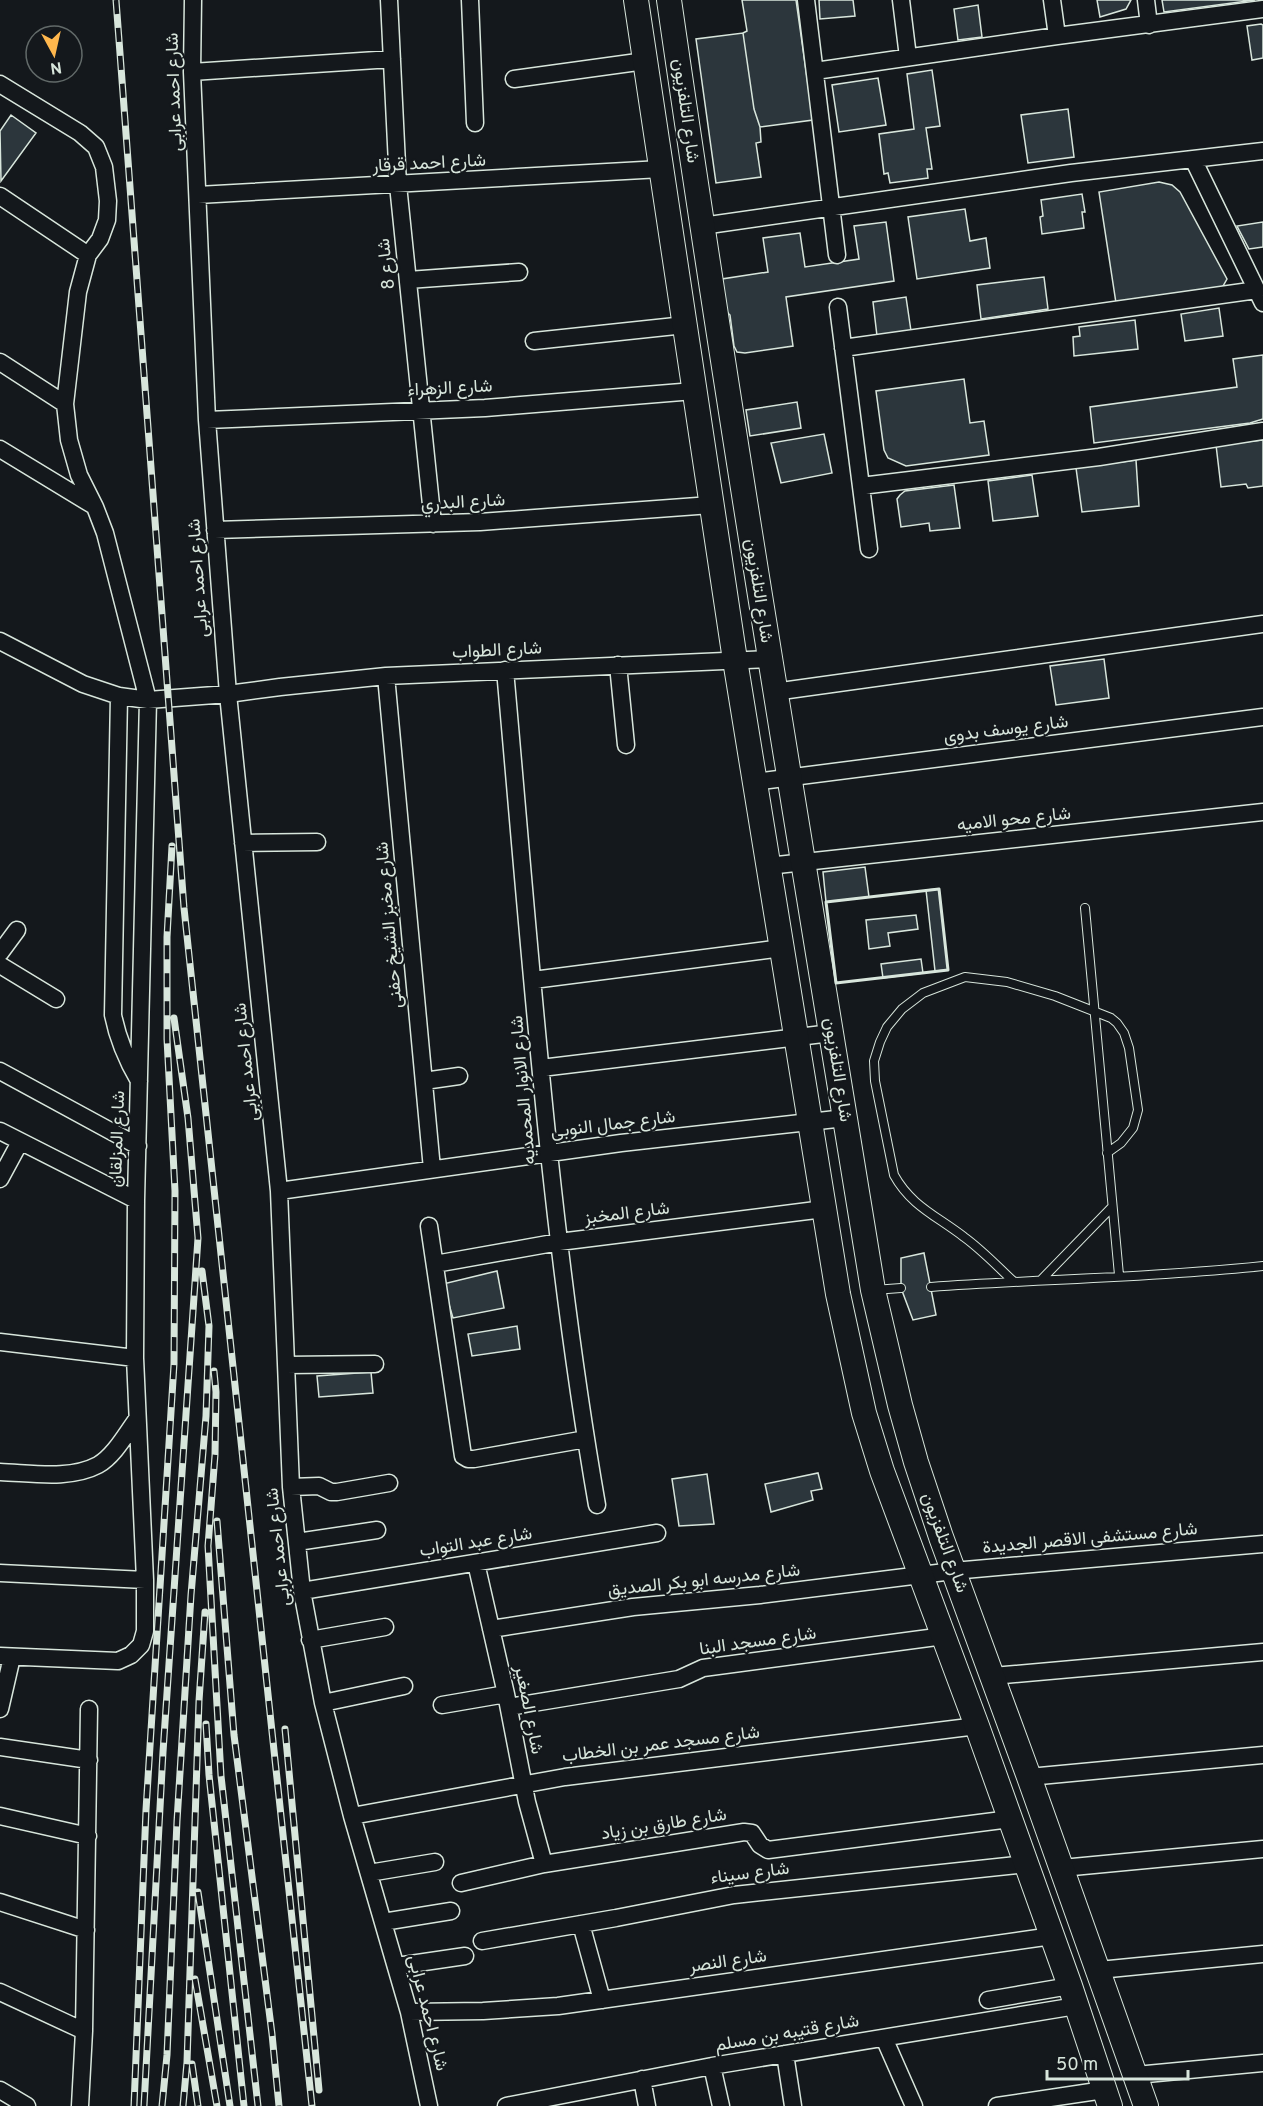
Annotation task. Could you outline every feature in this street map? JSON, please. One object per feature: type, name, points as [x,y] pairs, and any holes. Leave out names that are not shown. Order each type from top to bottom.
[{"type":"main road","name":"شارع التلفزيون","points":[[636,0],[754,782],[838,1294],[864,1413],[882,1471],[977,1726],[1107,2098]]},
{"type":"main road","name":"شارع التلفزيون","points":[[669,0],[774,692],[873,1290],[886,1348],[909,1440],[953,1570],[1099,1970],[1146,2106]]},
{"type":"main road","points":[[838,1294],[873,1290]]},
{"type":"main road","points":[[934,1610],[966,1605]]},
{"type":"street","name":"شارع احمد عرابى","points":[[193,0],[192,72],[207,420],[228,694],[279,1191],[291,1487],[302,1591],[323,1703],[352,1816],[397,1966],[429,2106]]},
{"type":"street","name":"شارع 8","points":[[389,0],[398,185],[433,524]]},
{"type":"street","points":[[470,0],[475,123]]},
{"type":"street","points":[[806,0],[837,255]]},
{"type":"street","points":[[901,0],[908,57]]},
{"type":"street","points":[[1052,0],[1057,36]]},
{"type":"street","points":[[1146,0],[1149,25]]},
{"type":"street","points":[[815,71],[1263,9]]},
{"type":"street","points":[[192,72],[392,59]]},
{"type":"street","points":[[514,79],[645,61]]},
{"type":"street","name":"شارع المزلقان","points":[[0,84],[80,133],[96,147],[104,167],[108,201],[107,220],[100,239],[88,255],[78,292],[65,404],[69,440],[76,466],[105,533],[148,700],[136,1200],[135,1358],[146,1580],[145,1631],[141,1645],[131,1655],[118,1661],[6,1656]]},
{"type":"street","points":[[702,226],[1071,174],[1263,151]]},
{"type":"street","points":[[843,348],[1260,297],[1193,159]]},
{"type":"street","name":"شارع احمد قرقار","points":[[198,195],[661,169]]},
{"type":"street","points":[[0,196],[88,255]]},
{"type":"street","points":[[408,280],[519,272]]},
{"type":"street","points":[[838,307],[869,549]]},
{"type":"street","points":[[534,341],[684,326]]},
{"type":"street","points":[[0,362],[65,404]]},
{"type":"street","name":"شارع الزهراء","points":[[207,420],[550,404],[694,391]]},
{"type":"street","points":[[861,486],[1099,457],[1263,431]]},
{"type":"street","points":[[0,449],[95,507]]},
{"type":"street","name":"شارع البدري","points":[[215,530],[433,524],[711,505]]},
{"type":"street","points":[[774,692],[1263,624]]},
{"type":"street","name":"شارع الطواب","points":[[0,641],[83,684],[119,696],[148,700],[228,694],[386,676],[769,659]]},
{"type":"street","points":[[618,665],[626,745]]},
{"type":"street","name":"شارع الانوار المحمديه","points":[[505,670],[549,1153],[559,1242],[597,1505]]},
{"type":"street","name":"شارع مخبز الشيخ حفنى","points":[[386,676],[432,1169]]},
{"type":"street","points":[[119,696],[113,1015],[127,1061],[140,1082]]},
{"type":"street","name":"شارع يوسف بدوى","points":[[754,782],[1263,717]]},
{"type":"street","name":"شارع محو الاميه","points":[[768,866],[1263,812]]},
{"type":"street","points":[[243,843],[316,842]]},
{"type":"street","points":[[0,953],[17,930]]},
{"type":"street","points":[[533,980],[782,948]]},
{"type":"street","points":[[0,965],[56,999]]},
{"type":"street","points":[[542,1068],[831,1033]]},
{"type":"street","points":[[0,1071],[138,1146]]},
{"type":"street","points":[[424,1081],[459,1076]]},
{"type":"street","name":"شارع جمال النوبى","points":[[279,1191],[549,1153],[845,1118]]},
{"type":"street","points":[[0,1131],[136,1200]]},
{"type":"street","points":[[0,1179],[21,1142]]},
{"type":"street","name":"شارع المخبز","points":[[435,1264],[559,1242],[824,1209]]},
{"type":"street","points":[[429,1226],[463,1456],[474,1459],[586,1438]]},
{"type":"street","points":[[0,1342],[135,1358]]},
{"type":"street","points":[[286,1365],[375,1364]]},
{"type":"street","points":[[0,1472],[78,1473],[99,1465],[116,1448],[137,1419]]},
{"type":"street","points":[[291,1487],[319,1486],[331,1492],[389,1483]]},
{"type":"street","points":[[297,1542],[377,1530]]},
{"type":"street","name":"شارع عبد التواب","points":[[302,1591],[657,1533]]},
{"type":"street","name":"شارع مستشفى الاقصر الجديدة","points":[[921,1575],[953,1570],[1263,1544]]},
{"type":"street","name":"شارع الصغير","points":[[476,1563],[508,1700],[531,1821],[544,1864]]},
{"type":"street","points":[[0,1573],[146,1580]]},
{"type":"street","name":"شارع مدرسه ابو بكر الصديق","points":[[491,1629],[633,1607],[760,1595],[921,1575]]},
{"type":"street","points":[[310,1640],[385,1628]]},
{"type":"street","name":"شارع مسجد البنا","points":[[442,1705],[508,1700],[679,1679],[703,1668],[944,1636]]},
{"type":"street","points":[[993,1676],[1263,1652]]},
{"type":"street","points":[[0,1709],[6,1656]]},
{"type":"street","points":[[323,1703],[404,1686]]},
{"type":"street","points":[[80,2106],[84,2031],[89,1709]]},
{"type":"street","name":"شارع مسجد عمر بن الخطاب","points":[[352,1816],[523,1784],[603,1772],[977,1726]]},
{"type":"street","points":[[0,1747],[89,1760]]},
{"type":"street","points":[[1029,1777],[1263,1755]]},
{"type":"street","points":[[0,1816],[88,1836]]},
{"type":"street","name":"شارع طارق بن زياد","points":[[460,1883],[544,1864],[744,1832],[752,1833],[760,1845],[768,1850],[1010,1819]]},
{"type":"street","points":[[1062,1868],[1263,1849]]},
{"type":"street","points":[[369,1873],[435,1862]]},
{"type":"street","name":"شارع سيناء","points":[[482,1941],[734,1895],[1026,1864]]},
{"type":"street","points":[[0,1902],[86,1930]]},
{"type":"street","points":[[383,1922],[451,1911]]},
{"type":"street","points":[[581,1924],[602,2000]]},
{"type":"street","name":"شارع النصر","points":[[409,2012],[558,2006],[1052,1936]]},
{"type":"street","points":[[1099,1970],[1263,1954]]},
{"type":"street","points":[[397,1966],[465,1956]]},
{"type":"street","points":[[0,1992],[84,2031]]},
{"type":"street","points":[[988,2000],[1073,1996]]},
{"type":"street","name":"شارع قتيبه بن مسلم","points":[[506,2106],[712,2066],[884,2038],[1073,1996]]},
{"type":"street","points":[[884,2038],[914,2106]]},
{"type":"street","points":[[785,2054],[794,2106]]},
{"type":"street","points":[[1136,2075],[1263,2063]]},
{"type":"street","points":[[712,2066],[722,2106]]},
{"type":"street","points":[[642,2079],[647,2106]]},
{"type":"street","points":[[0,2090],[27,2106]]},
{"type":"street","points":[[997,2106],[1107,2098]]},
{"type":"lane","points":[[1085,908],[1119,1275]]},
{"type":"lane","points":[[1013,1281],[945,1221],[912,1201],[894,1176],[875,1081],[874,1061],[887,1027],[902,1009],[923,993],[965,976],[1007,982],[1055,996],[1111,1018],[1124,1033],[1129,1048],[1138,1110],[1133,1128],[1121,1143],[1107,1153]]},
{"type":"lane","points":[[1041,1280],[1112,1207]]},
{"type":"lane","points":[[931,1287],[1204,1272],[1263,1266]]},
{"type":"lane","points":[[873,1290],[902,1288]]},
{"type":"building","points":[[742,0],[796,0],[813,120],[760,127],[754,109],[743,33],[747,31]]},
{"type":"building","points":[[819,0],[853,0],[855,16],[820,19]]},
{"type":"building","points":[[1097,0],[1131,0],[1126,9],[1100,17]]},
{"type":"building","points":[[1162,0],[1255,0],[1164,12]]},
{"type":"building","points":[[978,5],[982,37],[958,40],[954,9]]},
{"type":"building","points":[[1263,25],[1263,58],[1252,60],[1247,26]]},
{"type":"building","points":[[743,33],[754,109],[760,127],[761,142],[756,143],[761,177],[716,183],[696,39]]},
{"type":"building","points":[[932,70],[940,126],[926,128],[932,169],[927,169],[928,178],[890,183],[888,173],[884,174],[879,134],[914,129],[907,74]]},
{"type":"building","points":[[878,78],[886,125],[839,132],[832,85]]},
{"type":"building","points":[[1068,109],[1074,157],[1028,163],[1021,115]]},
{"type":"building","points":[[11,115],[36,133],[1,181],[0,131]]},
{"type":"building","points":[[1159,182],[1172,185],[1180,192],[1227,279],[1218,290],[1116,303],[1099,192]]},
{"type":"building","points":[[1082,194],[1085,212],[1082,212],[1084,228],[1042,234],[1041,200]]},
{"type":"building","points":[[965,209],[970,241],[986,238],[990,268],[917,279],[908,217]]},
{"type":"building","points":[[886,222],[894,281],[786,297],[793,346],[745,353],[737,352],[722,279],[768,272],[763,238],[800,233],[805,267],[859,259],[854,226]]},
{"type":"building","points":[[1263,222],[1263,247],[1249,249],[1237,226]]},
{"type":"building","points":[[1044,277],[1048,309],[981,319],[977,285]]},
{"type":"building","points":[[906,297],[911,331],[877,336],[873,302]]},
{"type":"building","points":[[1219,308],[1223,336],[1185,341],[1181,314]]},
{"type":"building","points":[[1135,320],[1138,349],[1074,356],[1073,337],[1080,336],[1079,327]]},
{"type":"building","points":[[1263,355],[1263,419],[1250,423],[1094,443],[1090,407],[1237,387],[1233,359]]},
{"type":"building","points":[[964,379],[970,423],[984,421],[989,455],[906,466],[888,458],[884,450],[876,391]]},
{"type":"building","points":[[797,402],[801,428],[750,436],[746,410]]},
{"type":"building","points":[[824,434],[832,473],[781,483],[771,443]]},
{"type":"building","points":[[1263,440],[1263,486],[1248,488],[1246,484],[1221,487],[1216,445]]},
{"type":"building","points":[[1136,460],[1139,506],[1082,512],[1076,468]]},
{"type":"building","points":[[1032,475],[1038,516],[993,521],[988,481]]},
{"type":"building","points":[[954,485],[960,528],[930,531],[929,523],[901,527],[897,499],[905,491]]},
{"type":"building","points":[[1104,659],[1109,698],[1056,705],[1050,666]]},
{"type":"building","points":[[865,867],[869,897],[826,902],[823,872]]},
{"type":"building","points":[[939,889],[948,970],[935,971],[926,890]]},
{"type":"building","points":[[916,915],[918,929],[888,933],[890,946],[869,949],[866,920]]},
{"type":"building","points":[[921,959],[923,973],[883,978],[881,964]]},
{"type":"building","points":[[924,1253],[936,1315],[913,1320],[901,1288],[901,1258]]},
{"type":"building","points":[[497,1271],[504,1308],[453,1318],[443,1284]]},
{"type":"building","points":[[517,1326],[520,1349],[472,1356],[468,1334]]},
{"type":"building","points":[[371,1372],[373,1393],[319,1397],[317,1376]]},
{"type":"building","points":[[818,1473],[822,1489],[811,1491],[813,1500],[771,1512],[765,1484]]},
{"type":"building","points":[[707,1474],[714,1524],[679,1526],[672,1479]]},
{"type":"railway","points":[[116,0],[184,908],[312,2106]]},
{"type":"railway","points":[[134,2106],[146,1810],[174,1364],[175,1191],[167,1039],[167,937],[172,846]]},
{"type":"railway","points":[[144,2106],[163,1752],[198,1238],[188,1118],[174,1018]]},
{"type":"railway","points":[[162,2106],[167,2055],[177,1821],[191,1595],[206,1416],[209,1326],[202,1271]]},
{"type":"railway","points":[[214,1371],[215,1455],[208,1546],[221,1776],[258,2106]]},
{"type":"railway","points":[[217,1521],[234,1735],[279,2106]]},
{"type":"railway","points":[[183,2106],[187,2062],[199,1701],[205,1612]]},
{"type":"railway","points":[[206,1724],[209,1775],[244,2106]]},
{"type":"railway","points":[[285,1729],[319,2090]]},
{"type":"railway","points":[[198,1892],[230,2106]]},
{"type":"railway","points":[[195,1979],[217,2106]]},
{"type":"railway","points":[[192,2064],[198,2106]]},
{"type":"wall","points":[[939,889],[948,970],[836,983],[826,902],[939,889]]}]
